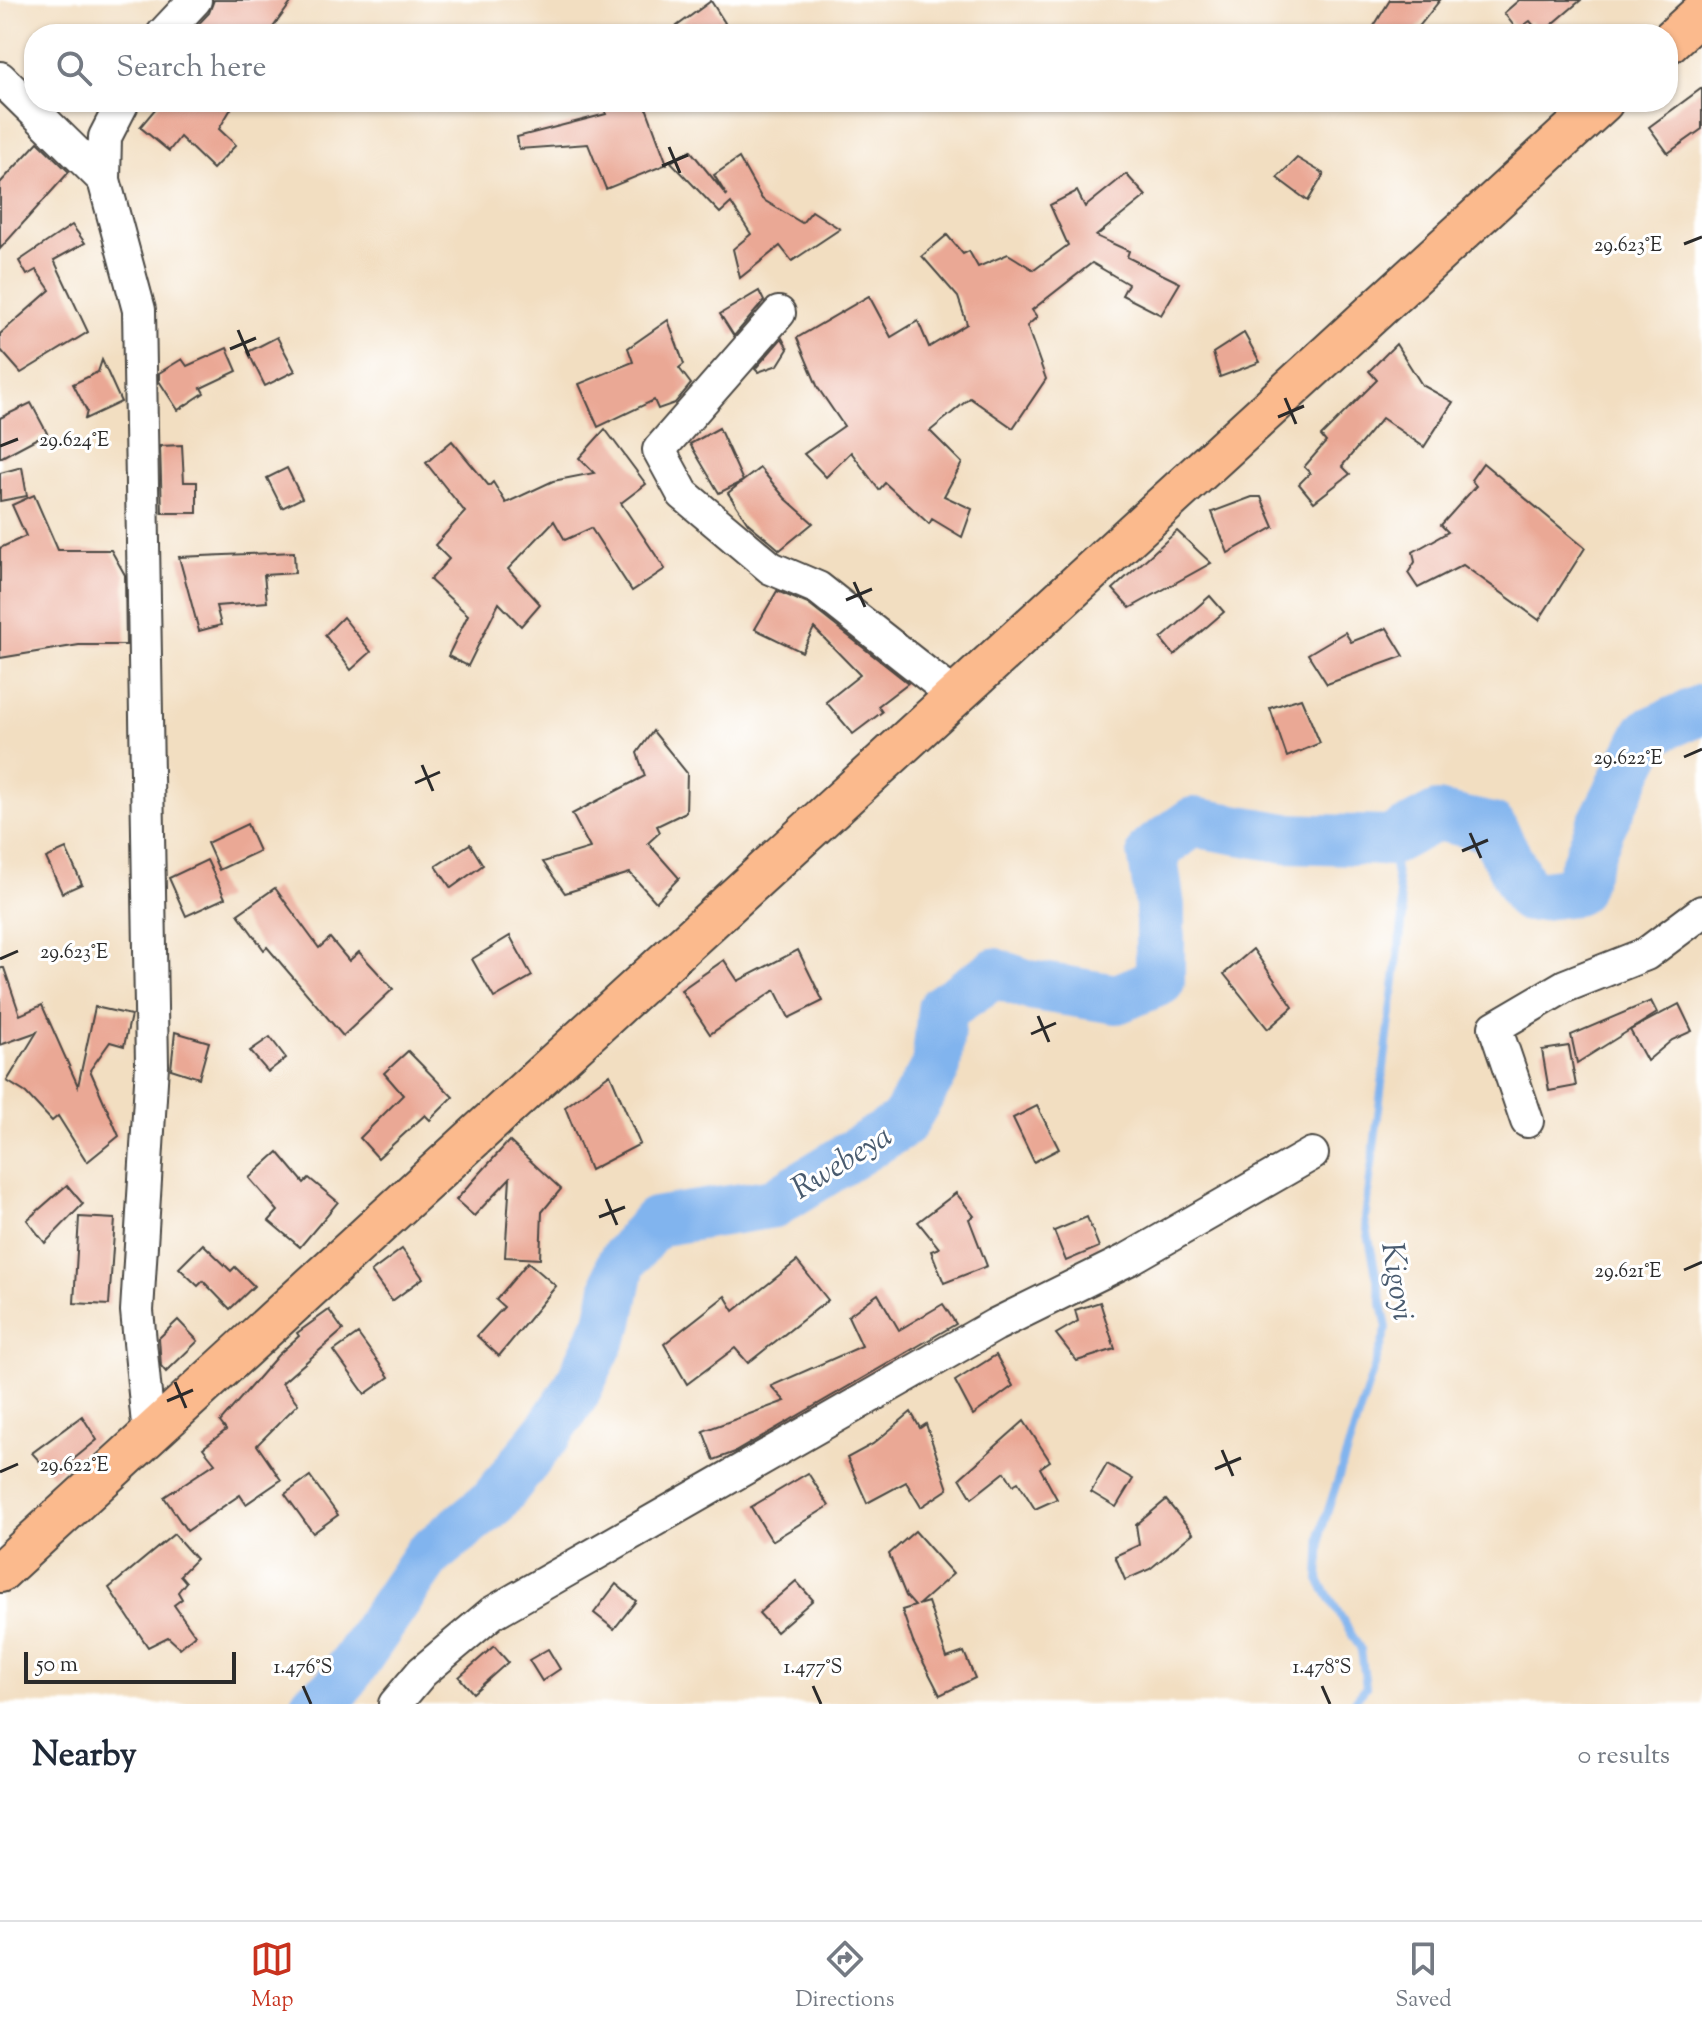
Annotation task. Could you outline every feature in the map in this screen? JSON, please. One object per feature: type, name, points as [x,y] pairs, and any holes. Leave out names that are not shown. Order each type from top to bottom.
[{"type":"main road","points":[[1678,34],[1702,12]]},
{"type":"main road","points":[[0,1572],[1592,112]]},
{"type":"street","points":[[172,24],[195,0]]},
{"type":"street","points":[[0,78],[24,102]]},
{"type":"street","points":[[35,112],[104,180]]},
{"type":"street","points":[[118,112],[105,137],[104,180],[139,310],[152,1065],[137,1311],[149,1435]]},
{"type":"street","points":[[779,313],[659,450],[683,494],[771,568],[818,588],[955,696]]},
{"type":"street","points":[[1527,1121],[1495,1027],[1565,986],[1646,954],[1702,912]]},
{"type":"street","points":[[395,1704],[422,1672],[492,1613],[995,1325],[1129,1259],[1312,1154]]},
{"type":"building","points":[[214,0],[293,0],[275,24],[199,24],[209,13]]},
{"type":"building","points":[[1390,0],[1440,0],[1421,24],[1375,24]]},
{"type":"building","points":[[1519,0],[1581,0],[1553,24],[1533,24],[1530,21],[1512,24],[1504,13]]},
{"type":"building","points":[[711,1],[725,23],[724,24],[680,24]]},
{"type":"building","points":[[1702,88],[1702,129],[1668,153],[1649,127],[1669,112],[1678,112],[1678,106]]},
{"type":"building","points":[[153,112],[229,112],[219,129],[236,145],[213,169],[180,137],[169,151],[140,127]]},
{"type":"building","points":[[648,112],[667,164],[606,189],[588,144],[519,149],[517,137],[606,114]]},
{"type":"building","points":[[38,142],[69,172],[0,249],[0,183]]},
{"type":"building","points":[[690,150],[727,196],[714,175],[739,158],[762,199],[802,223],[812,211],[840,229],[792,261],[780,246],[740,278],[733,249],[751,234],[731,203],[720,213],[671,162]]},
{"type":"building","points":[[1297,158],[1324,174],[1308,201],[1277,178]]},
{"type":"building","points":[[1126,174],[1146,196],[1096,236],[1129,251],[1127,257],[1180,283],[1161,315],[1122,295],[1128,284],[1092,263],[1032,310],[1037,317],[1027,326],[1046,379],[1013,428],[970,398],[930,431],[962,463],[944,496],[972,509],[962,537],[932,519],[929,524],[885,483],[879,490],[851,452],[826,477],[804,454],[844,426],[818,388],[797,338],[869,296],[891,337],[918,321],[929,347],[967,324],[958,297],[922,256],[947,235],[963,254],[969,251],[978,267],[1008,254],[1034,270],[1068,245],[1050,205],[1077,191],[1085,207]]},
{"type":"building","points":[[72,225],[85,243],[54,260],[88,332],[21,373],[0,349],[0,334],[50,290],[36,270],[27,275],[19,261]]},
{"type":"building","points":[[759,291],[764,301],[734,336],[720,314]]},
{"type":"building","points":[[668,320],[684,364],[679,368],[691,384],[675,403],[658,409],[654,400],[598,427],[579,384],[633,362],[628,348]]},
{"type":"building","points":[[1244,333],[1260,362],[1220,377],[1213,353]]},
{"type":"building","points":[[277,337],[295,371],[265,386],[248,352]]},
{"type":"building","points":[[782,338],[788,349],[778,365],[758,372],[755,369]]},
{"type":"building","points":[[1396,344],[1422,385],[1453,402],[1424,447],[1382,418],[1342,466],[1350,474],[1314,502],[1299,484],[1310,473],[1304,467],[1326,442],[1321,436],[1377,380],[1369,371]]},
{"type":"building","points":[[227,348],[237,371],[201,388],[204,393],[178,410],[159,381],[159,373],[182,359],[187,366]]},
{"type":"building","points":[[102,360],[121,402],[85,419],[87,411],[73,384],[98,372]]},
{"type":"building","points":[[31,403],[47,433],[0,458],[0,418]]},
{"type":"building","points":[[719,428],[743,481],[719,493],[690,444]]},
{"type":"building","points":[[605,429],[646,484],[621,503],[665,569],[632,591],[591,528],[565,540],[554,521],[508,569],[540,604],[521,626],[499,603],[468,666],[448,656],[468,615],[430,580],[449,559],[435,545],[465,512],[426,463],[452,441],[489,486],[493,482],[506,503],[553,481],[594,473],[579,458]]},
{"type":"building","points":[[182,445],[184,482],[197,482],[197,513],[162,513],[160,446]]},
{"type":"building","points":[[1483,463],[1585,548],[1539,620],[1463,565],[1418,588],[1408,573],[1415,562],[1413,552],[1448,532],[1441,525],[1476,486],[1471,480]]},
{"type":"building","points":[[22,467],[27,496],[0,501],[0,473]]},
{"type":"building","points":[[287,468],[302,498],[282,508],[267,478]]},
{"type":"building","points":[[760,468],[785,498],[813,523],[780,550],[748,523],[728,493]]},
{"type":"building","points":[[34,495],[58,550],[111,550],[125,575],[126,645],[79,645],[0,658],[0,548],[26,536],[12,505]]},
{"type":"building","points":[[1252,497],[1261,497],[1274,527],[1228,553],[1212,512]]},
{"type":"building","points":[[1177,531],[1211,563],[1130,608],[1113,589]]},
{"type":"building","points":[[294,552],[295,573],[264,575],[267,602],[216,606],[221,625],[199,631],[179,557]]},
{"type":"building","points":[[777,591],[808,604],[908,683],[878,706],[882,712],[853,734],[826,702],[860,675],[814,628],[802,652],[755,629]]},
{"type":"building","points":[[1210,596],[1224,612],[1174,655],[1161,639]]},
{"type":"building","points":[[343,617],[371,652],[351,670],[325,635]]},
{"type":"building","points":[[1387,628],[1404,656],[1327,684],[1308,654],[1345,632],[1351,642]]},
{"type":"building","points":[[1301,698],[1320,743],[1287,757],[1270,708]]},
{"type":"building","points":[[653,731],[687,773],[686,812],[657,826],[660,832],[648,843],[679,878],[656,902],[630,873],[565,893],[543,862],[590,848],[572,814],[645,776],[637,753]]},
{"type":"building","points":[[247,824],[259,851],[219,870],[207,843]]},
{"type":"building","points":[[470,844],[483,865],[451,888],[436,866]]},
{"type":"building","points":[[66,849],[82,884],[62,893],[46,858]]},
{"type":"building","points":[[207,860],[225,898],[186,916],[169,878]]},
{"type":"building","points":[[275,888],[319,948],[330,938],[349,961],[359,952],[393,989],[343,1036],[267,947],[264,950],[238,914]]},
{"type":"building","points":[[510,936],[532,976],[494,998],[472,959]]},
{"type":"building","points":[[1253,949],[1293,1007],[1268,1029],[1224,974]]},
{"type":"building","points":[[798,950],[823,1001],[789,1018],[775,990],[710,1034],[681,990],[724,960],[738,981]]},
{"type":"building","points":[[0,968],[4,968],[20,1015],[42,1005],[78,1086],[95,1007],[131,1015],[124,1046],[110,1042],[90,1070],[119,1136],[87,1162],[58,1116],[52,1121],[26,1093],[7,1081],[37,1032],[0,1045]]},
{"type":"building","points":[[1651,1001],[1657,1013],[1577,1063],[1571,1035]]},
{"type":"building","points":[[1679,1004],[1692,1031],[1672,1040],[1647,1061],[1630,1030]]},
{"type":"building","points":[[175,1032],[209,1042],[199,1078],[171,1069]]},
{"type":"building","points":[[270,1037],[286,1058],[268,1072],[250,1051]]},
{"type":"building","points":[[1569,1046],[1576,1086],[1549,1091],[1542,1050]]},
{"type":"building","points":[[408,1051],[453,1097],[430,1120],[425,1115],[378,1158],[360,1138],[403,1095],[384,1073]]},
{"type":"building","points":[[610,1074],[640,1144],[590,1170],[565,1107]]},
{"type":"building","points":[[1037,1106],[1059,1149],[1034,1162],[1013,1118]]},
{"type":"building","points":[[509,1141],[561,1189],[542,1212],[540,1259],[505,1257],[510,1178],[474,1216],[456,1200]]},
{"type":"building","points":[[278,1152],[304,1183],[309,1178],[338,1202],[300,1247],[269,1221],[278,1211],[249,1178]]},
{"type":"building","points":[[67,1185],[83,1204],[45,1243],[27,1220]]},
{"type":"building","points":[[956,1193],[974,1216],[969,1219],[987,1266],[944,1283],[931,1251],[939,1248],[918,1222]]},
{"type":"building","points":[[79,1217],[115,1219],[109,1305],[74,1303]]},
{"type":"building","points":[[1087,1217],[1099,1247],[1066,1261],[1054,1231]]},
{"type":"building","points":[[203,1244],[231,1271],[235,1267],[254,1286],[230,1309],[203,1281],[198,1286],[179,1268]]},
{"type":"building","points":[[402,1249],[423,1278],[392,1301],[371,1272]]},
{"type":"building","points":[[797,1261],[828,1300],[748,1363],[735,1348],[687,1384],[664,1344],[725,1296],[734,1311]]},
{"type":"building","points":[[528,1262],[556,1286],[499,1356],[477,1336],[504,1307],[496,1300]]},
{"type":"building","points":[[878,1294],[899,1330],[943,1304],[956,1324],[735,1452],[714,1460],[703,1431],[785,1401],[771,1386],[862,1346],[848,1316]]},
{"type":"building","points":[[1100,1302],[1115,1349],[1077,1361],[1056,1334],[1078,1321],[1075,1310]]},
{"type":"building","points":[[329,1310],[343,1330],[282,1383],[298,1404],[257,1445],[281,1480],[246,1504],[240,1495],[187,1531],[164,1497],[215,1463],[203,1448],[226,1430],[220,1422],[278,1355],[299,1336],[297,1333]]},
{"type":"building","points":[[178,1320],[198,1341],[166,1372],[161,1366],[159,1338]]},
{"type":"building","points":[[358,1334],[389,1377],[365,1394],[334,1351]]},
{"type":"building","points":[[996,1355],[1013,1386],[973,1415],[955,1381]]},
{"type":"building","points":[[911,1412],[920,1428],[926,1424],[948,1489],[921,1507],[906,1482],[867,1503],[847,1458],[873,1444]]},
{"type":"building","points":[[82,1416],[97,1440],[53,1476],[32,1453]]},
{"type":"building","points":[[1024,1421],[1050,1461],[1040,1468],[1057,1499],[1035,1509],[1018,1482],[1013,1485],[1005,1472],[972,1498],[960,1478]]},
{"type":"building","points":[[1107,1464],[1133,1479],[1116,1507],[1091,1492]]},
{"type":"building","points":[[808,1473],[829,1506],[772,1541],[751,1507]]},
{"type":"building","points":[[310,1476],[338,1515],[313,1533],[285,1494]]},
{"type":"building","points":[[1166,1500],[1193,1533],[1150,1569],[1125,1580],[1115,1556],[1139,1545],[1136,1525]]},
{"type":"building","points":[[915,1531],[953,1574],[918,1605],[928,1602],[947,1658],[964,1652],[975,1678],[940,1695],[913,1642],[902,1610],[915,1606],[906,1596],[889,1554]]},
{"type":"building","points":[[174,1534],[196,1559],[180,1575],[186,1582],[178,1592],[182,1599],[174,1605],[195,1635],[180,1648],[168,1637],[148,1647],[109,1588]]},
{"type":"building","points":[[796,1581],[813,1600],[776,1632],[759,1613]]},
{"type":"building","points":[[616,1584],[636,1601],[614,1629],[594,1613]]},
{"type":"building","points":[[494,1646],[508,1662],[473,1693],[459,1677]]},
{"type":"building","points":[[548,1649],[560,1669],[542,1681],[529,1660]]},
{"type":"waterway","name":"Rwebeya","points":[[315,1704],[335,1691],[427,1556],[494,1501],[549,1431],[575,1393],[609,1322],[621,1263],[655,1222],[774,1203],[903,1123],[936,1067],[942,1009],[995,973],[1029,985],[1117,999],[1160,981],[1160,906],[1152,851],[1193,822],[1286,838],[1390,841],[1437,816],[1492,828],[1528,897],[1575,891],[1600,828],[1648,733],[1702,709]]},
{"type":"waterway","name":"Kigoyi","points":[[1352,1704],[1366,1687],[1361,1650],[1319,1580],[1321,1532],[1387,1328],[1365,1219],[1403,916],[1390,841]]}]
